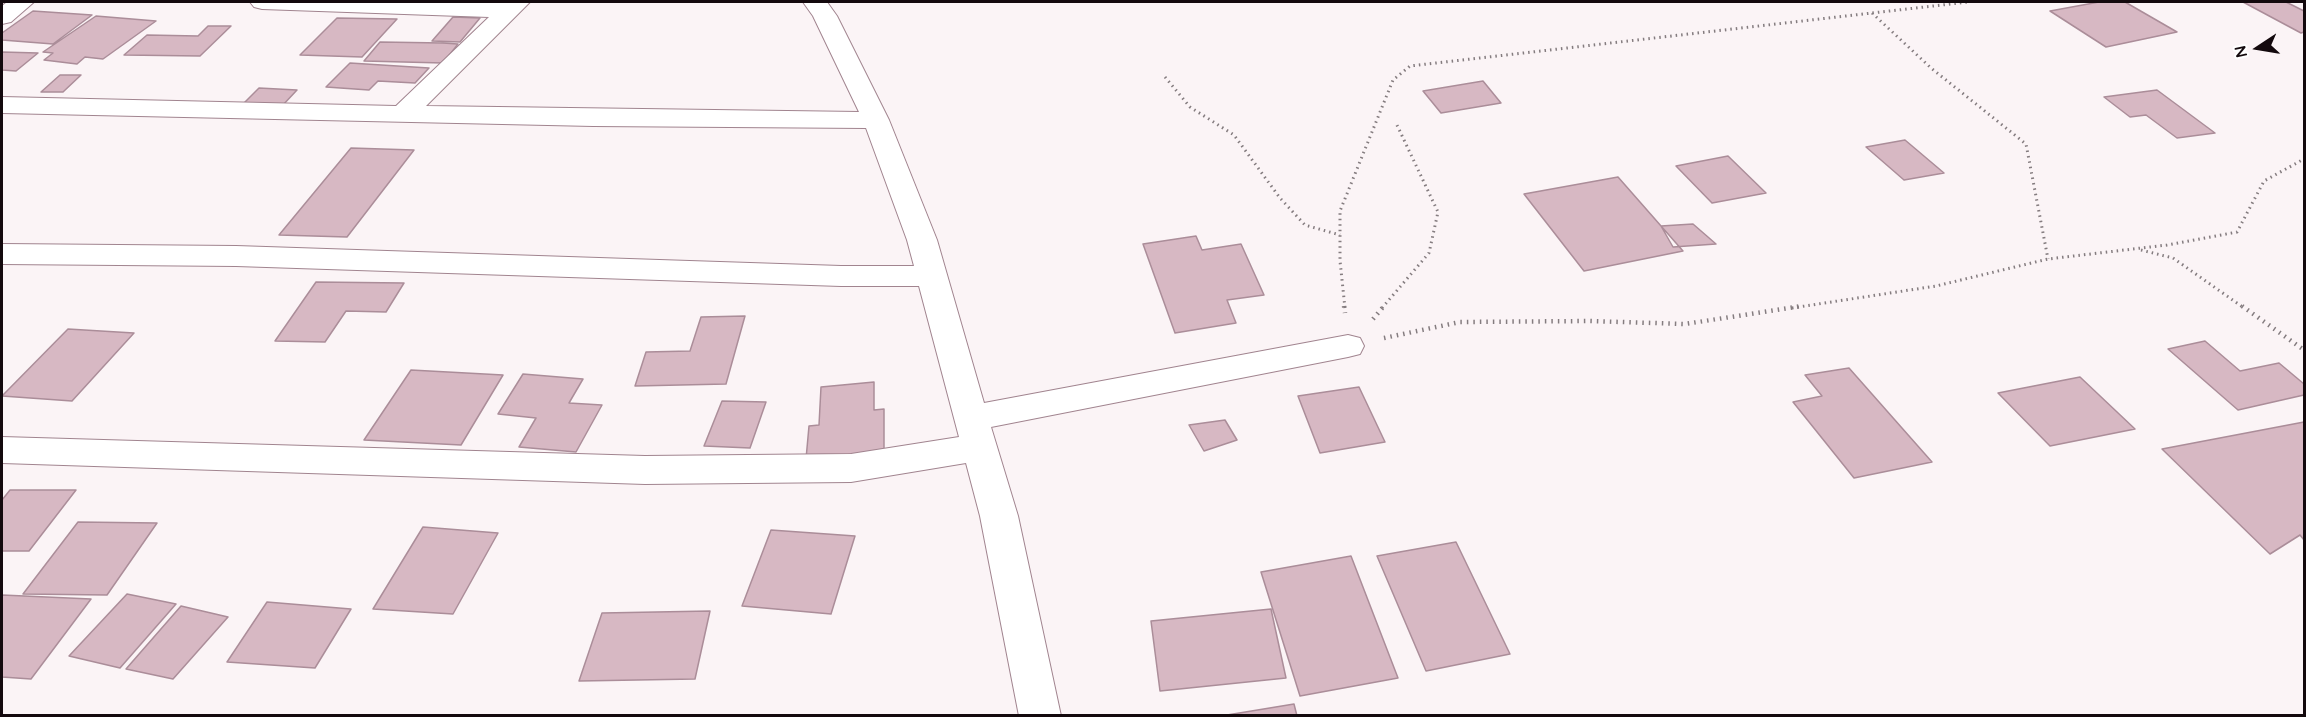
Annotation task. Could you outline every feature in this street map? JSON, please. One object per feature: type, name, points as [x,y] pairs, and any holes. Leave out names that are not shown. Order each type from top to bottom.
[{"type":"street","points":[[2,16],[22,2]]},
{"type":"street","points":[[262,2],[514,6]]},
{"type":"street","points":[[815,2],[825,16],[876,120],[922,240],[999,516],[1040,716]]},
{"type":"street","points":[[403,114],[514,6]]},
{"type":"street","points":[[2,105],[403,114],[876,120]]},
{"type":"street","points":[[2,254],[236,256],[840,276],[932,276]]},
{"type":"street","points":[[2,450],[645,470],[851,468],[976,432],[1348,346]]},
{"type":"path","points":[[1348,346],[1340,261],[1340,211],[1393,80],[1410,66],[1968,2]]},
{"type":"path","points":[[1872,13],[1931,68],[2026,144],[2048,259]]},
{"type":"path","points":[[1165,77],[1190,107],[1233,135],[1280,198],[1305,225],[1340,235]]},
{"type":"path","points":[[1348,346],[1429,253],[1438,212],[1396,123]]},
{"type":"path","points":[[1348,346],[1460,322],[1590,321],[1685,324],[1936,286],[2048,259],[2137,249],[2237,232],[2264,181],[2304,159]]},
{"type":"path","points":[[2137,249],[2173,258],[2304,350]]},
{"type":"building","points":[[2099,2],[2125,2],[2177,32],[2106,47],[2050,11]]},
{"type":"building","points":[[2243,2],[2286,2],[2304,11],[2304,32],[2301,33]]},
{"type":"building","points":[[33,11],[92,15],[53,44],[2,40],[2,33]]},
{"type":"building","points":[[96,16],[156,21],[103,59],[85,57],[77,64],[44,60],[53,53],[43,52]]},
{"type":"building","points":[[453,17],[480,18],[460,42],[432,41]]},
{"type":"building","points":[[337,18],[397,19],[362,57],[300,55]]},
{"type":"building","points":[[208,26],[231,26],[200,56],[124,55],[147,35],[198,36]]},
{"type":"building","points":[[380,42],[458,44],[443,63],[364,61]]},
{"type":"building","points":[[2,52],[38,53],[16,71],[2,70]]},
{"type":"building","points":[[350,63],[429,68],[415,83],[378,81],[369,90],[326,87]]},
{"type":"building","points":[[60,75],[81,75],[63,92],[41,92]]},
{"type":"building","points":[[1483,81],[1501,103],[1441,113],[1423,91]]},
{"type":"building","points":[[259,88],[297,90],[282,106],[243,104]]},
{"type":"building","points":[[2157,90],[2215,133],[2177,138],[2146,115],[2130,117],[2104,97]]},
{"type":"building","points":[[1905,140],[1944,173],[1904,180],[1866,147]]},
{"type":"building","points":[[351,148],[414,150],[347,237],[279,235]]},
{"type":"building","points":[[1728,156],[1766,193],[1712,203],[1676,166]]},
{"type":"building","points":[[1618,177],[1683,251],[1584,271],[1524,194]]},
{"type":"building","points":[[1693,224],[1716,244],[1673,247],[1661,226]]},
{"type":"building","points":[[1196,236],[1202,250],[1241,244],[1264,295],[1227,300],[1236,323],[1175,333],[1143,244]]},
{"type":"building","points":[[316,282],[404,283],[386,312],[346,311],[325,342],[275,341]]},
{"type":"building","points":[[745,316],[726,384],[635,386],[646,352],[690,351],[701,317]]},
{"type":"building","points":[[68,329],[134,333],[72,401],[2,396]]},
{"type":"building","points":[[2205,341],[2240,371],[2279,363],[2304,384],[2304,395],[2238,410],[2168,349]]},
{"type":"building","points":[[1849,368],[1932,462],[1854,478],[1793,402],[1822,396],[1805,375]]},
{"type":"building","points":[[411,370],[503,375],[461,445],[364,440]]},
{"type":"building","points":[[523,374],[583,379],[569,403],[602,405],[576,452],[519,447],[536,418],[498,414]]},
{"type":"building","points":[[2080,377],[2135,429],[2050,446],[1998,393]]},
{"type":"building","points":[[874,382],[874,410],[884,409],[884,451],[806,459],[809,426],[819,425],[821,387]]},
{"type":"building","points":[[1359,387],[1385,442],[1320,453],[1298,396]]},
{"type":"building","points":[[722,401],[766,402],[750,448],[704,446]]},
{"type":"building","points":[[1225,420],[1237,440],[1204,451],[1189,425]]},
{"type":"building","points":[[2304,422],[2304,540],[2300,535],[2270,554],[2162,449]]},
{"type":"building","points":[[10,490],[76,490],[29,551],[2,551],[2,500]]},
{"type":"building","points":[[78,522],[157,523],[107,595],[23,594]]},
{"type":"building","points":[[423,527],[498,533],[453,614],[373,609]]},
{"type":"building","points":[[771,530],[855,536],[831,614],[742,606]]},
{"type":"building","points":[[1456,542],[1510,654],[1426,671],[1377,556]]},
{"type":"building","points":[[1351,556],[1398,678],[1300,696],[1261,572]]},
{"type":"building","points":[[127,594],[176,604],[120,668],[69,656]]},
{"type":"building","points":[[2,595],[91,599],[31,679],[2,677]]},
{"type":"building","points":[[267,602],[351,609],[315,668],[227,662]]},
{"type":"building","points":[[181,606],[228,617],[173,679],[126,669]]},
{"type":"building","points":[[1271,609],[1286,678],[1160,691],[1151,621]]},
{"type":"building","points":[[710,611],[695,679],[579,681],[602,613]]},
{"type":"building","points":[[1294,704],[1297,716],[1221,716]]}]
